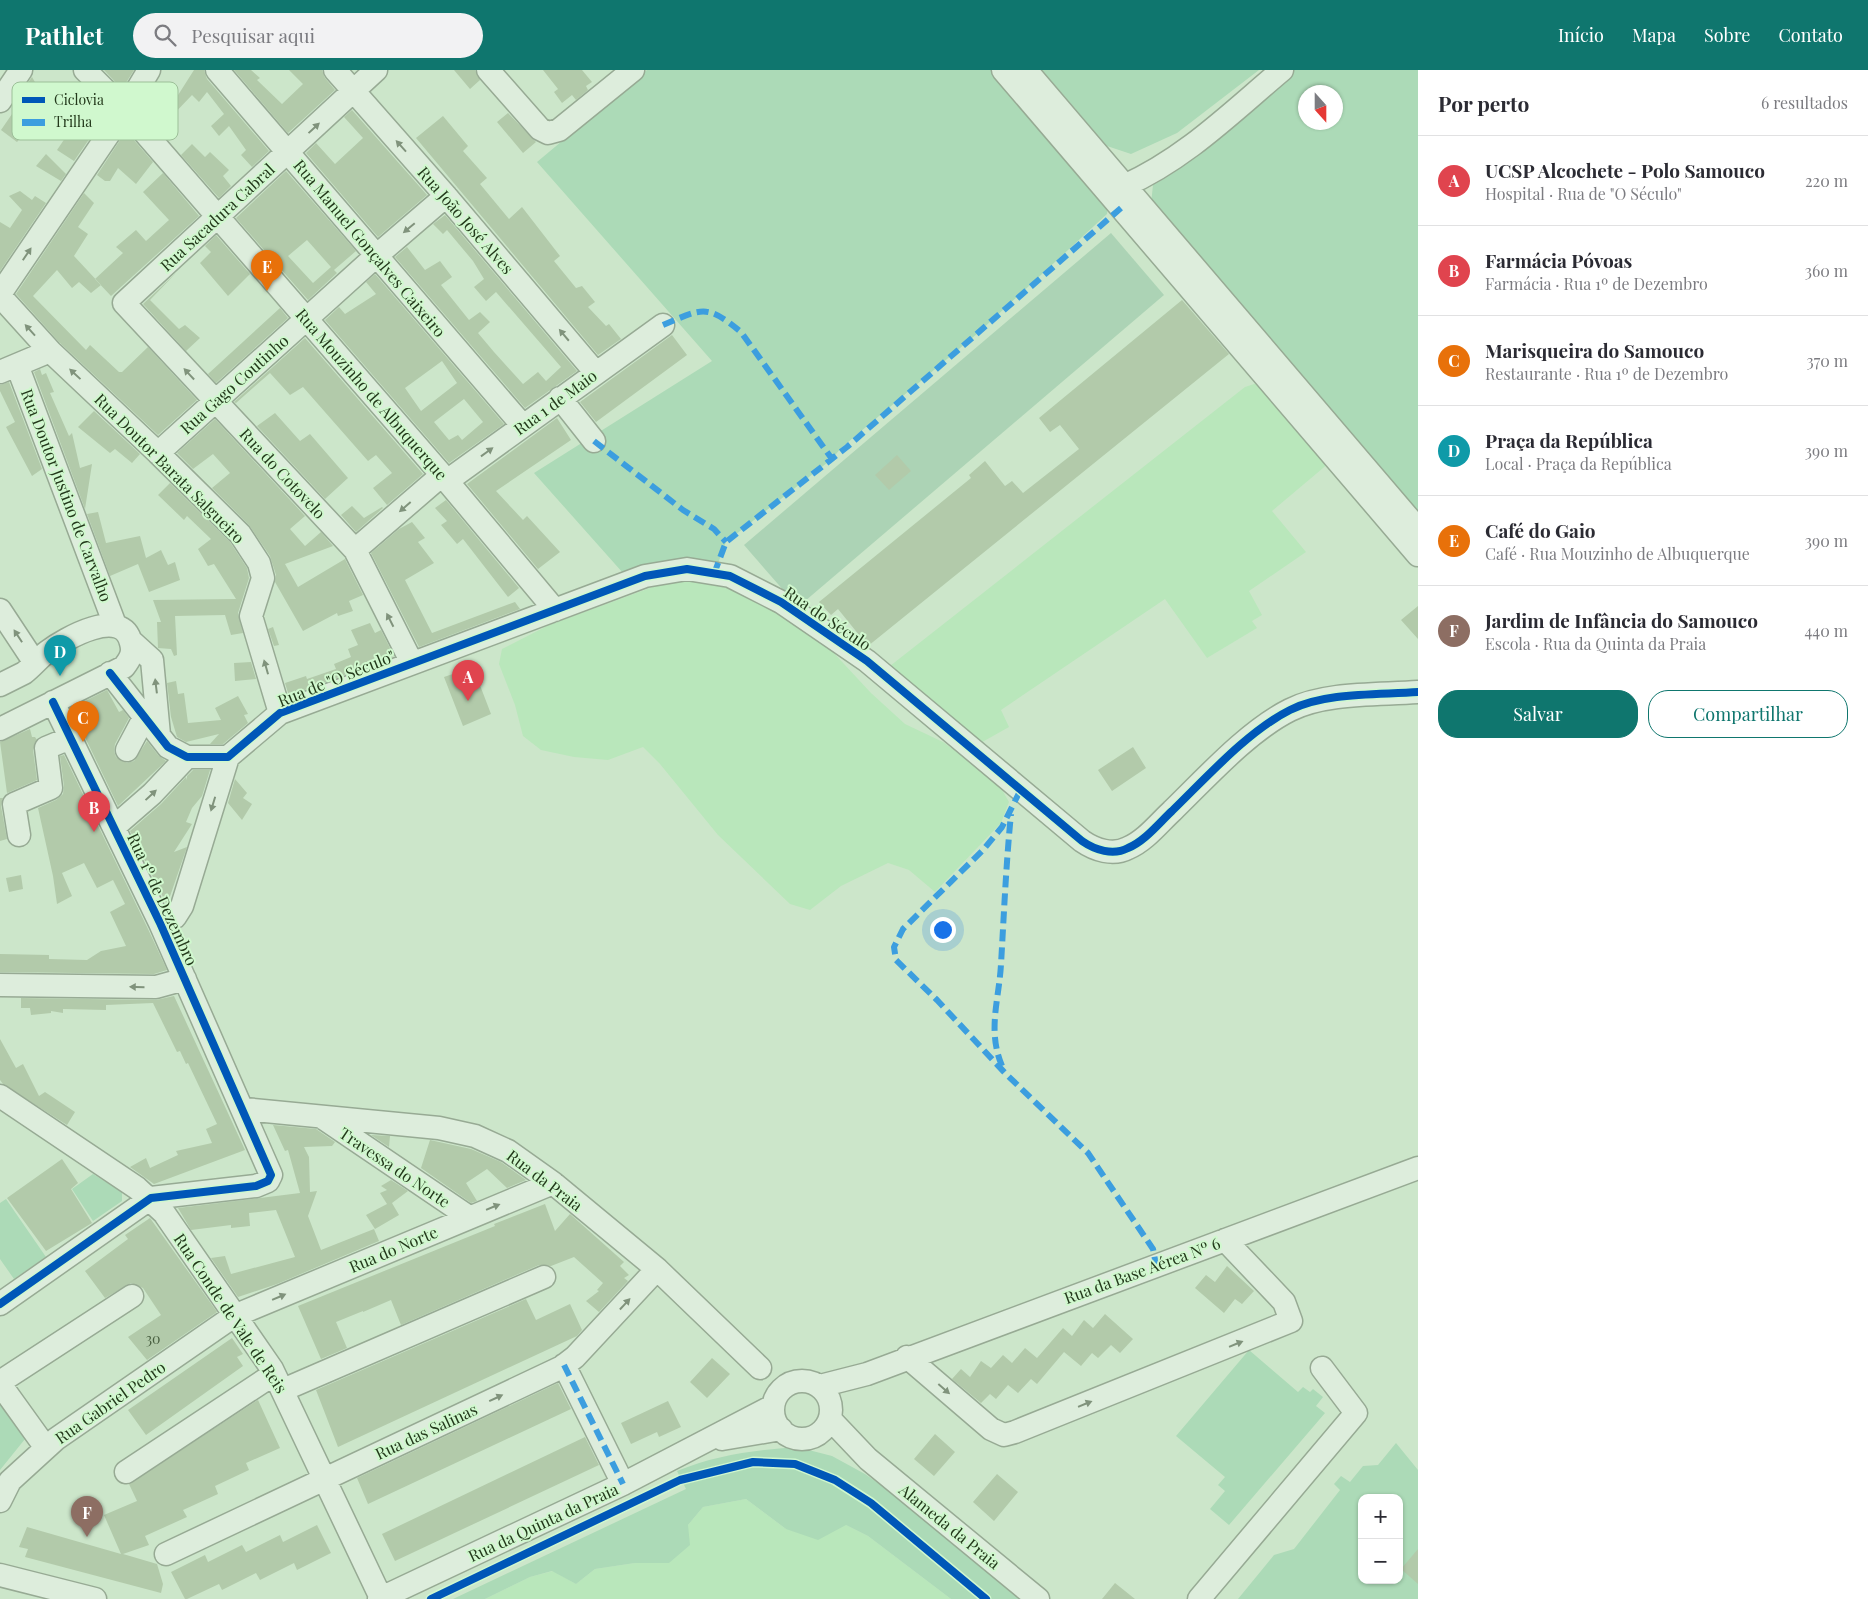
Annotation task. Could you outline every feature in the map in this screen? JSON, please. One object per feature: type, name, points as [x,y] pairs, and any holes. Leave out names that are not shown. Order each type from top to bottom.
[{"type":"street","points":[[13,82],[21,70]]},
{"type":"street","name":"Rua Mouzinho de Albuquerque","points":[[85,70],[97,82]]},
{"type":"street","points":[[142,82],[149,70]]},
{"type":"street","name":"Rua Manuel Gonçalves Caixeiro","points":[[217,70],[523,426]]},
{"type":"street","name":"Rua João José Alves","points":[[335,70],[446,196],[596,372]]},
{"type":"street","name":"Rua Sacadura Cabral","points":[[124,303],[376,70]]},
{"type":"street","points":[[488,70],[540,130],[548,133],[558,130],[621,76]]},
{"type":"street","points":[[1003,70],[1418,555]]},
{"type":"street","points":[[1026,70],[1418,529]]},
{"type":"street","points":[[1124,186],[1148,176],[1191,148],[1282,70]]},
{"type":"street","points":[[0,101],[12,83]]},
{"type":"street","points":[[0,295],[105,140]]},
{"type":"street","name":"Rua Mouzinho de Albuquerque","points":[[151,140],[445,478],[555,610]]},
{"type":"street","name":"Rua Gago Coutinho","points":[[158,453],[376,256],[446,196]]},
{"type":"street","name":"Rua Doutor Barata Salgueiro","points":[[0,295],[50,352],[158,453],[240,534],[259,563],[262,578],[251,616],[280,714]]},
{"type":"street","name":"Rua do Cotovelo","points":[[124,303],[355,550],[412,663]]},
{"type":"street","name":"Rua 1 de Maio","points":[[355,550],[445,478],[523,426],[663,325]]},
{"type":"street","points":[[9,369],[50,352]]},
{"type":"street","name":"Rua Doutor Justino de Carvalho","points":[[9,369],[115,625]]},
{"type":"street","points":[[560,398],[594,441]]},
{"type":"street","name":"Rua do Século","points":[[555,610],[654,575],[687,569],[730,576],[781,602],[867,661],[1020,791],[1090,846],[1105,851],[1120,851],[1129,848],[1151,831],[1266,724],[1292,709],[1326,699],[1418,692]]},
{"type":"street","points":[[0,610],[35,663]]},
{"type":"street","name":"Rua de \"O Século\"","points":[[228,757],[280,714],[555,610]]},
{"type":"street","points":[[0,685],[25,672],[47,652],[95,627],[107,624],[115,625],[123,630],[131,642],[152,660],[159,735]]},
{"type":"street","points":[[0,729],[124,667],[130,659],[132,652],[131,642]]},
{"type":"street","points":[[110,673],[168,747],[187,757],[228,757],[182,906],[175,917],[160,923]]},
{"type":"street","name":"Rua 1º de Dezembro","points":[[54,702],[160,923],[244,1109],[271,1175],[268,1181],[256,1186],[151,1198]]},
{"type":"street","points":[[127,750],[144,718]]},
{"type":"street","points":[[19,835],[14,804],[51,788],[46,748],[70,738]]},
{"type":"street","points":[[114,827],[152,794],[187,757]]},
{"type":"street","points":[[0,985],[156,987],[185,979]]},
{"type":"street","name":"Rua Conde de Vale de Reis","points":[[0,1096],[151,1198],[164,1213],[279,1382],[380,1598]]},
{"type":"street","name":"Rua da Praia","points":[[244,1109],[439,1128],[475,1136],[508,1151],[553,1183],[657,1269],[760,1368]]},
{"type":"street","name":"Travessa do Norte","points":[[322,1117],[469,1217]]},
{"type":"street","name":"Rua da Base Aérea Nº 6","points":[[824,1411],[867,1374],[908,1357],[1418,1168]]},
{"type":"street","name":"Rua do Norte","points":[[234,1316],[553,1183]]},
{"type":"street","points":[[4,1293],[151,1198]]},
{"type":"street","points":[[908,1357],[991,1429],[1004,1435],[1015,1432],[1291,1321],[1289,1310],[1284,1302],[1225,1240]]},
{"type":"street","name":"Rua das Salinas","points":[[166,1554],[564,1365],[575,1357],[657,1269]]},
{"type":"street","points":[[126,1472],[279,1382],[544,1277]]},
{"type":"street","points":[[46,1448],[0,1383],[132,1296]]},
{"type":"street","name":"Rua Gabriel Pedro","points":[[0,1502],[10,1481],[46,1448],[234,1316]]},
{"type":"street","points":[[564,1365],[623,1484]]},
{"type":"street","points":[[1199,1599],[1356,1413],[1322,1368]]},
{"type":"street","points":[[794,1382],[812,1382],[824,1411],[797,1439],[780,1430],[774,1419],[773,1406],[781,1390],[794,1382]]},
{"type":"street","name":"Rua da Quinta da Praia","points":[[380,1598],[623,1484],[773,1406]]},
{"type":"street","name":"Alameda da Praia","points":[[824,1411],[841,1448],[862,1454],[1038,1599]]},
{"type":"street","points":[[706,1442],[780,1430]]},
{"type":"street","points":[[0,1575],[95,1599]]},
{"type":"green space","points":[[647,70],[993,70],[1108,206],[1107,214],[978,333],[841,448],[832,459],[726,542],[714,574],[631,582],[534,473],[712,361],[537,162]]},
{"type":"green space","points":[[1042,70],[1259,70],[1177,133],[1131,154],[1107,146]]},
{"type":"green space","points":[[1288,70],[1418,70],[1418,517],[1151,204],[1153,185]]},
{"type":"green space","points":[[1111,233],[1164,295],[798,607],[744,545]]},
{"type":"green space","points":[[1257,383],[1329,463],[1272,511],[1306,552],[1249,591],[1262,615],[1252,621],[1257,628],[1207,658],[1165,599],[1001,710],[1009,727],[977,745],[890,666],[1245,387]]},
{"type":"green space","points":[[680,577],[727,588],[769,606],[818,636],[871,693],[905,724],[943,742],[997,781],[1009,802],[1001,823],[935,892],[909,870],[888,863],[841,886],[810,910],[790,904],[718,835],[660,764],[643,747],[608,760],[574,757],[541,750],[523,736],[515,705],[499,664],[502,649],[549,625]]},
{"type":"green space","points":[[93,1174],[122,1192],[122,1201],[93,1221],[72,1189]]},
{"type":"green space","points":[[6,1199],[46,1257],[14,1279],[0,1259],[0,1203]]},
{"type":"green space","points":[[1249,1350],[1298,1392],[1303,1387],[1310,1392],[1313,1389],[1323,1397],[1316,1406],[1325,1413],[1229,1525],[1210,1509],[1225,1491],[1218,1485],[1225,1477],[1176,1436]]},
{"type":"green space","points":[[0,1405],[25,1439],[0,1470]]},
{"type":"green space","points":[[1396,1443],[1418,1470],[1418,1599],[1238,1599],[1274,1555],[1294,1549],[1340,1490],[1334,1484],[1341,1476],[1350,1482],[1363,1466],[1378,1465]]},
{"type":"green space","points":[[797,1447],[832,1456],[865,1474],[922,1514],[1033,1599],[951,1599],[868,1536],[846,1525],[818,1540],[786,1529],[746,1499],[703,1507],[688,1525],[690,1545],[669,1563],[635,1563],[595,1569],[576,1584],[552,1571],[530,1577],[485,1599],[453,1599],[686,1489],[677,1471],[692,1465],[736,1454]]},
{"type":"green space","points":[[746,1499],[786,1529],[846,1525],[868,1536],[951,1599],[485,1599],[530,1577],[553,1571],[576,1584],[595,1569],[635,1563],[669,1563],[688,1525],[703,1507]]},
{"type":"building","points":[[104,70],[134,70],[126,82],[115,82]]},
{"type":"building","points":[[194,70],[204,70],[207,79],[269,151],[252,167],[241,155],[246,150],[229,126],[219,136],[211,126],[224,114],[207,92],[199,102],[192,95],[178,110],[178,95]]},
{"type":"building","points":[[234,70],[251,70],[260,78],[257,80],[282,104],[303,84],[289,70],[322,70],[325,78],[335,90],[288,133]]},
{"type":"building","points":[[454,70],[475,70],[480,80],[470,89]]},
{"type":"building","points":[[543,70],[582,70],[592,82],[586,86],[588,90],[576,100],[572,95],[562,103],[554,92],[558,89]]},
{"type":"building","points":[[32,77],[35,82],[29,82]]},
{"type":"building","points":[[352,110],[427,195],[378,237],[306,153],[316,143],[335,164],[363,138],[344,117]]},
{"type":"building","points":[[508,113],[536,142],[523,153],[497,122]]},
{"type":"building","points":[[12,114],[12,138],[1,130]]},
{"type":"building","points":[[443,116],[468,146],[463,151],[487,178],[480,184],[509,219],[522,207],[560,256],[554,261],[576,288],[582,286],[595,302],[588,307],[606,326],[609,324],[621,339],[598,355],[416,138]]},
{"type":"building","points":[[64,140],[89,140],[74,161],[57,150]]},
{"type":"building","points":[[120,140],[134,140],[153,162],[136,184],[118,168],[110,181],[105,181],[97,175]]},
{"type":"building","points":[[192,144],[205,157],[210,152],[229,170],[223,176],[231,186],[219,198],[181,155]]},
{"type":"building","points":[[46,154],[66,174],[61,181],[36,166]]},
{"type":"building","points":[[286,171],[356,251],[334,270],[337,273],[308,300],[236,218]],"holes":[[[307,240],[331,267],[313,283],[288,256]]]},
{"type":"building","points":[[163,173],[199,216],[111,296],[95,279],[123,253],[116,247],[136,230],[146,241],[169,220],[143,192]]},
{"type":"building","points":[[20,191],[32,200],[35,196],[46,203],[0,271],[0,222],[10,228],[22,210],[9,196]]},
{"type":"building","points":[[84,193],[94,203],[78,227],[88,234],[74,256],[101,285],[91,293],[79,282],[72,288],[57,270],[33,296],[86,350],[90,345],[119,372],[122,372],[148,347],[197,400],[158,435],[59,342],[16,294]]},
{"type":"building","points":[[445,215],[577,371],[525,408],[395,257],[407,247],[425,270],[440,261],[452,277],[441,285],[469,320],[480,312],[490,322],[478,333],[494,352],[523,384],[538,372],[546,381],[561,367],[496,292],[486,301],[474,287],[484,279],[473,261],[447,230],[443,234],[433,224]]},
{"type":"building","points":[[216,235],[250,274],[228,296],[200,263],[211,252],[205,246]]},
{"type":"building","points":[[176,273],[150,300],[179,329],[185,325],[200,338],[186,351],[143,304]]},
{"type":"building","points":[[375,274],[504,424],[449,463],[325,320],[339,307],[345,314],[376,294],[366,282]],"holes":[[[442,361],[457,383],[421,411],[405,388]],[[464,399],[483,422],[462,440],[458,435],[449,440],[434,422]]]},
{"type":"building","points":[[1182,300],[1229,354],[868,646],[838,609],[831,615],[819,602],[971,478],[969,475],[985,461],[1005,486],[1012,481],[1023,493],[1079,449],[1060,425],[1050,432],[1039,418]]},
{"type":"building","points":[[280,308],[288,318],[216,383],[208,374]]},
{"type":"building","points":[[672,335],[687,355],[596,422],[580,402]]},
{"type":"building","points":[[305,338],[423,474],[387,505],[373,488],[392,473],[376,455],[368,461],[303,387],[290,395],[270,373],[236,403],[234,402]]},
{"type":"building","points":[[40,369],[42,375],[46,373],[54,392],[50,393],[69,436],[72,433],[80,468],[92,464],[85,509],[34,372]]},
{"type":"building","points":[[9,382],[42,469],[32,476],[6,427],[15,422],[0,391],[0,385]]},
{"type":"building","points":[[94,411],[140,454],[132,463],[115,449],[110,453],[78,427]]},
{"type":"building","points":[[275,413],[300,441],[310,434],[348,478],[325,499],[257,426]]},
{"type":"building","points":[[557,418],[571,440],[496,491],[523,520],[527,516],[560,552],[538,569],[467,484]]},
{"type":"building","points":[[215,419],[305,516],[290,529],[305,546],[321,532],[333,546],[285,564],[298,587],[345,559],[363,595],[349,601],[353,611],[338,616],[337,613],[303,631],[275,582],[276,575],[270,556],[249,525],[212,488],[230,473],[213,454],[193,469],[177,453]]},
{"type":"building","points":[[897,455],[911,471],[889,490],[875,475]]},
{"type":"building","points":[[170,483],[230,542],[247,568],[249,578],[238,613],[243,633],[231,635],[225,615],[175,616],[177,655],[174,656],[171,649],[158,648],[157,622],[161,622],[153,600],[236,599],[214,564],[208,566],[198,549],[211,539],[187,516],[184,520],[158,495]]},
{"type":"building","points":[[446,500],[519,588],[508,597],[463,539],[457,544],[441,525],[447,521],[435,508]]},
{"type":"building","points":[[352,506],[364,518],[383,508],[356,532],[341,515]]},
{"type":"building","points":[[98,512],[106,543],[140,536],[146,558],[161,550],[168,565],[175,562],[180,580],[149,592],[138,564],[110,576],[87,514]]},
{"type":"building","points":[[412,522],[425,538],[418,542],[434,563],[405,580],[432,633],[515,602],[520,609],[419,647],[371,553],[399,529]]},
{"type":"building","points":[[1418,606],[1418,639],[1401,620]]},
{"type":"building","points":[[370,623],[375,633],[381,630],[394,656],[289,696],[285,683],[306,676],[307,679],[336,669],[334,664],[351,657],[348,649],[358,645],[351,630]]},
{"type":"building","points":[[273,627],[279,645],[274,646],[268,629]]},
{"type":"building","points":[[251,662],[256,679],[235,681],[234,663]]},
{"type":"building","points":[[473,667],[491,714],[463,726],[444,677]]},
{"type":"building","points":[[176,681],[178,694],[184,693],[188,723],[221,720],[215,708],[238,696],[248,714],[244,715],[248,723],[223,744],[210,744],[219,734],[186,742],[177,737],[171,717],[167,683]]},
{"type":"building","points":[[107,690],[119,712],[123,710],[129,718],[115,744],[114,751],[116,757],[127,763],[134,761],[147,741],[158,755],[166,761],[118,806],[71,708]]},
{"type":"building","points":[[30,729],[32,737],[35,737],[37,740],[33,750],[37,780],[7,793],[0,742]]},
{"type":"building","points":[[1133,747],[1146,768],[1112,791],[1098,770]]},
{"type":"building","points":[[64,755],[167,970],[154,974],[0,972],[0,954],[49,955],[49,959],[87,960],[101,951],[126,946],[110,912],[125,904],[113,880],[97,888],[84,863],[62,873],[72,896],[57,904],[53,876],[38,808],[56,800],[63,794],[64,786],[60,756]]},
{"type":"building","points":[[193,770],[210,770],[202,796],[192,808],[186,822],[192,824],[174,852],[187,847],[167,905],[130,831],[161,804],[186,777],[187,780],[187,776]]},
{"type":"building","points":[[235,779],[247,793],[243,798],[252,804],[242,820],[228,803]]},
{"type":"building","points":[[0,798],[3,798],[1,806],[7,839],[0,841]]},
{"type":"building","points":[[21,875],[23,889],[9,892],[6,878]]},
{"type":"building","points":[[174,996],[245,1150],[154,1184],[130,1167],[146,1158],[150,1168],[178,1155],[176,1151],[212,1143],[206,1129],[217,1124],[188,1063],[186,1064],[180,1051],[177,1052],[153,1003],[106,1005],[106,1010],[63,1009],[63,1013],[51,1011],[51,1013],[31,1015],[30,1008],[21,1008],[21,998],[156,1000]]},
{"type":"building","points":[[0,1039],[16,1068],[23,1064],[39,1096],[45,1092],[75,1112],[67,1125],[3,1084],[0,1080]]},
{"type":"building","points":[[273,1125],[316,1129],[335,1142],[332,1146],[304,1147],[309,1157],[310,1192],[317,1191],[308,1216],[321,1250],[374,1229],[379,1241],[277,1284],[238,1297],[211,1258],[225,1256],[231,1274],[295,1257],[276,1210],[249,1213],[250,1226],[231,1228],[231,1225],[191,1230],[178,1208],[300,1193],[288,1150],[285,1151]]},
{"type":"building","points":[[371,1135],[390,1136],[389,1147]]},
{"type":"building","points":[[430,1140],[471,1149],[501,1162],[526,1180],[507,1188],[487,1169],[466,1183],[477,1201],[471,1203],[421,1168]]},
{"type":"building","points":[[62,1159],[78,1183],[71,1189],[92,1223],[46,1251],[7,1198]]},
{"type":"building","points":[[391,1180],[408,1191],[392,1203],[399,1215],[375,1229],[366,1215],[387,1204],[380,1193],[387,1190],[381,1186]]},
{"type":"building","points":[[545,1204],[555,1231],[570,1214],[624,1262],[620,1266],[629,1275],[624,1278],[628,1281],[599,1312],[586,1301],[599,1291],[597,1290],[603,1283],[574,1257],[551,1266],[539,1265],[401,1325],[391,1300],[363,1311],[336,1322],[347,1348],[321,1359],[298,1306]]},
{"type":"building","points":[[150,1218],[217,1312],[147,1360],[128,1337],[161,1315],[143,1288],[131,1283],[105,1298],[85,1271],[128,1239],[125,1235]]},
{"type":"building","points":[[1227,1266],[1254,1291],[1242,1304],[1235,1299],[1224,1313],[1195,1288],[1206,1275],[1215,1282]]},
{"type":"building","points":[[526,1299],[536,1320],[570,1304],[582,1330],[577,1336],[338,1447],[316,1390]]},
{"type":"building","points":[[1105,1314],[1133,1339],[1120,1353],[1111,1345],[1098,1358],[1092,1353],[1081,1366],[1064,1352],[1037,1384],[1031,1379],[1018,1393],[1008,1385],[996,1399],[990,1394],[981,1403],[952,1379],[961,1369],[970,1377],[981,1361],[991,1368],[1003,1355],[1012,1363],[1025,1348],[1037,1358],[1063,1328],[1072,1336],[1084,1320],[1093,1328]]},
{"type":"building","points":[[232,1338],[243,1354],[237,1357],[243,1366],[146,1435],[128,1410]]},
{"type":"building","points":[[712,1358],[730,1374],[707,1398],[690,1382]]},
{"type":"building","points":[[558,1383],[571,1409],[368,1504],[357,1478]]},
{"type":"building","points":[[258,1400],[280,1448],[246,1463],[249,1470],[215,1486],[218,1494],[183,1510],[187,1517],[145,1536],[149,1545],[123,1554],[157,1564],[163,1584],[161,1593],[25,1557],[28,1549],[19,1547],[27,1527],[121,1554],[104,1515],[137,1501],[129,1484]]},
{"type":"building","points":[[668,1401],[681,1427],[659,1437],[657,1432],[631,1444],[621,1423]]},
{"type":"building","points":[[935,1434],[955,1452],[934,1476],[914,1459]]},
{"type":"building","points":[[585,1437],[599,1465],[395,1561],[382,1534]]},
{"type":"building","points":[[997,1474],[1018,1492],[994,1521],[973,1502]]},
{"type":"building","points":[[317,1525],[331,1553],[297,1570],[294,1563],[260,1580],[256,1573],[222,1590],[219,1584],[187,1599],[185,1599],[171,1572],[205,1555],[208,1562],[242,1545],[246,1552],[280,1535],[283,1542]]},
{"type":"building","points":[[1418,1549],[1418,1584],[1403,1571],[1403,1567]]},
{"type":"building","points":[[1115,1583],[1135,1599],[1102,1599]]},
{"type":"marked path","points":[[714,574],[726,542],[847,447],[1121,208]]},
{"type":"marked path","points":[[663,325],[696,312],[712,313],[730,323],[741,332],[832,459]]},
{"type":"marked path","points":[[594,441],[683,510],[714,529],[726,542]]},
{"type":"marked path","points":[[1020,791],[1002,827],[983,850],[903,929],[894,947],[896,960],[937,1000],[1005,1073],[1088,1153],[1153,1249],[1156,1265]]},
{"type":"marked path","points":[[1002,1066],[995,1040],[995,1015],[1000,978],[1011,814]]},
{"type":"marked path","points":[[564,1365],[623,1484]]},
{"type":"cycle path","points":[[110,673],[168,747],[187,757],[228,757],[280,713],[645,576],[687,569],[730,576],[781,602],[867,661],[1082,841],[1098,849],[1110,852],[1122,850],[1140,841],[1243,742],[1274,719],[1290,710],[1304,704],[1336,697],[1418,692]]},
{"type":"cycle path","points":[[0,1304],[151,1198],[256,1186],[268,1181],[271,1175],[160,923],[53,702]]},
{"type":"cycle path","points":[[431,1599],[680,1480],[753,1462],[795,1464],[835,1480],[871,1503],[986,1599]]},
{"type":"place","name":"Café do Gaio","points":[[267,291]]},
{"type":"place","name":"Praça da República","points":[[60,676]]},
{"type":"place","name":"UCSP Alcochete - Polo Samouco","points":[[468,701]]},
{"type":"place","name":"Marisqueira do Samouco","points":[[83,742]]},
{"type":"place","name":"Farmácia Póvoas","points":[[94,832]]},
{"type":"place","name":"Jardim de Infância do Samouco","points":[[87,1537]]}]
